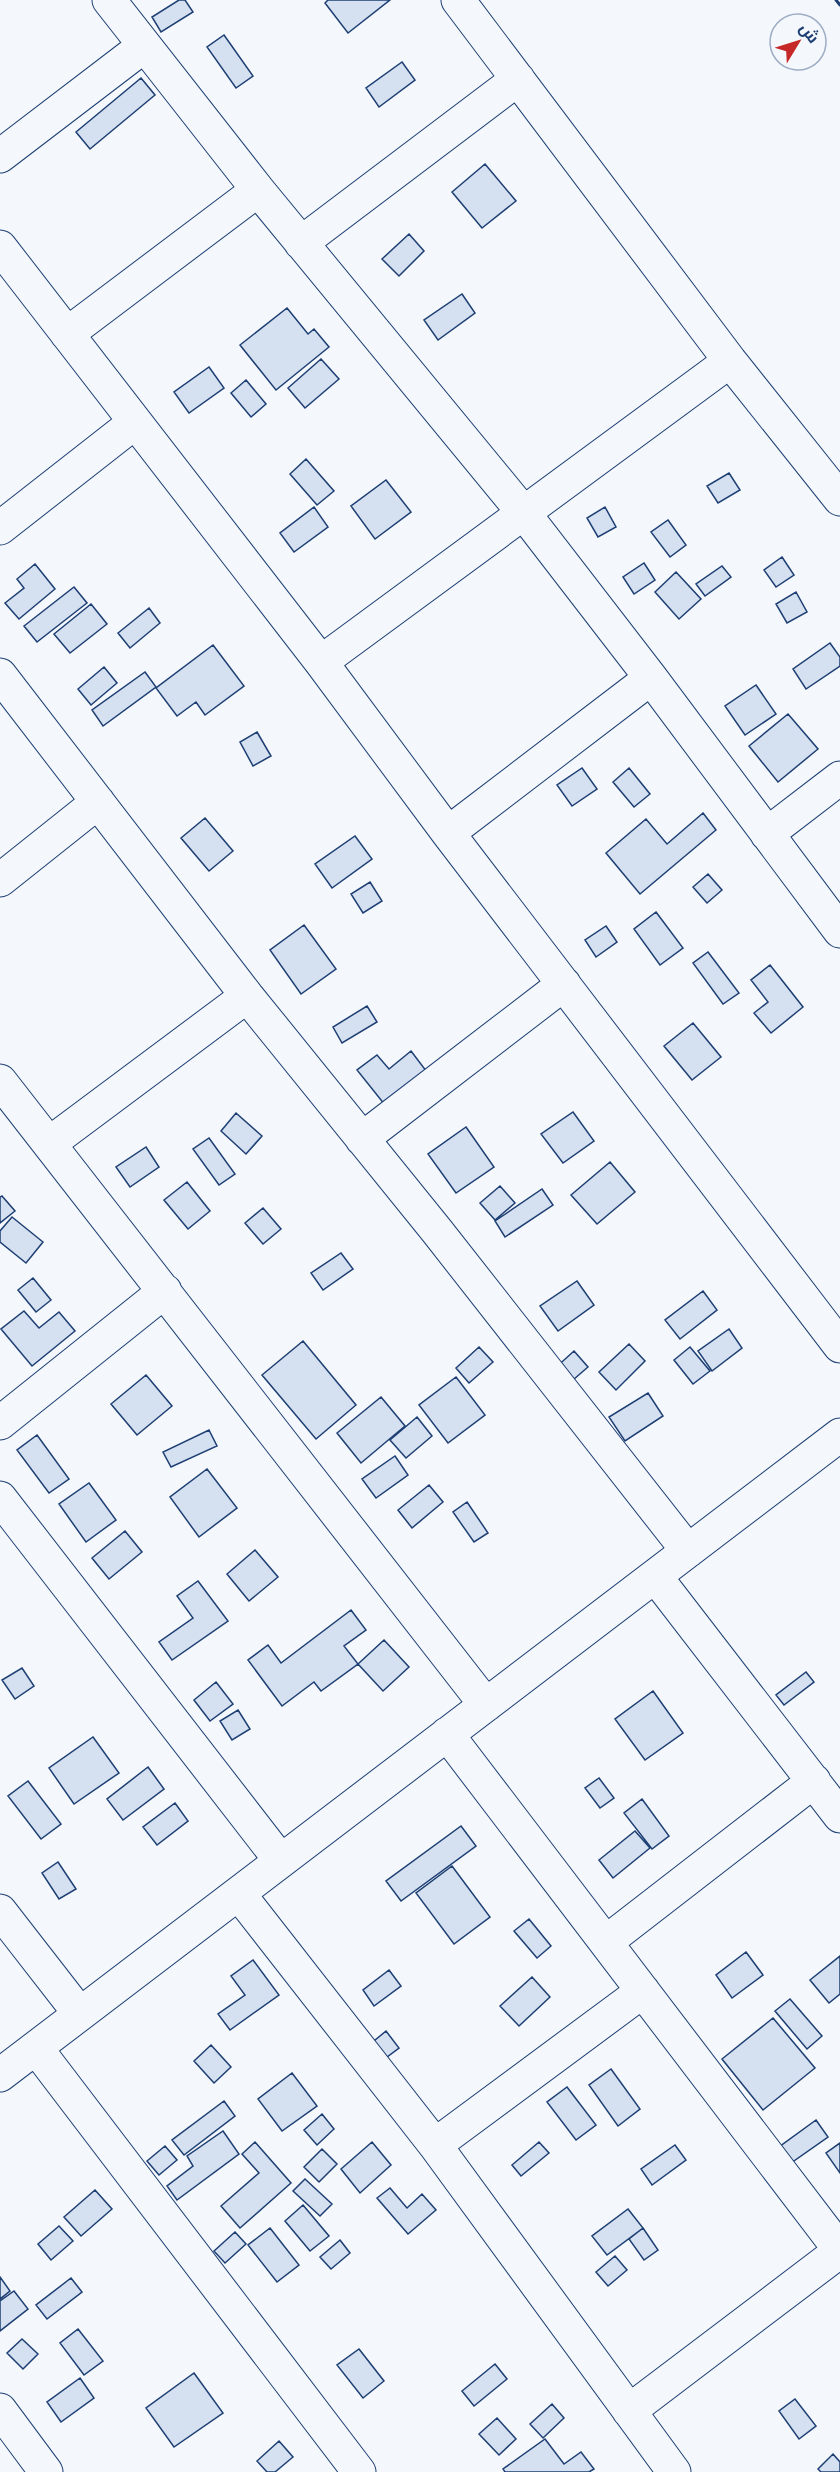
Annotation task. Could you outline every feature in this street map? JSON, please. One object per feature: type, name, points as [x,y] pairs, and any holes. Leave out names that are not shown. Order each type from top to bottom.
[{"type":"street","points":[[109,0],[258,190],[524,512],[840,931]]},
{"type":"street","points":[[458,0],[730,361],[840,499]]},
{"type":"street","points":[[0,156],[144,46]]},
{"type":"street","points":[[301,243],[518,79]]},
{"type":"street","points":[[67,334],[258,190]]},
{"type":"street","points":[[0,247],[321,662],[448,833],[840,1346]]},
{"type":"street","points":[[321,662],[730,361]]},
{"type":"street","points":[[0,528],[134,423]]},
{"type":"street","points":[[0,675],[247,996],[688,1551]]},
{"type":"street","points":[[448,833],[651,678]]},
{"type":"street","points":[[767,834],[840,778]]},
{"type":"street","points":[[0,880],[98,802]]},
{"type":"street","points":[[362,1139],[564,984]]},
{"type":"street","points":[[50,1143],[247,996]]},
{"type":"street","points":[[0,1081],[486,1705]]},
{"type":"street","points":[[0,1423],[165,1291]]},
{"type":"street","points":[[0,2075],[688,1551],[836,1446]]},
{"type":"street","points":[[0,1498],[281,1861]]},
{"type":"street","points":[[656,1576],[840,1816]]},
{"type":"street","points":[[447,1734],[840,2251],[629,2411]]},
{"type":"street","points":[[606,1942],[814,1781]]},
{"type":"street","points":[[239,1894],[435,2145],[674,2472]]},
{"type":"street","points":[[0,1911],[80,2014]]},
{"type":"street","points":[[435,2145],[643,1990]]},
{"type":"street","points":[[36,2048],[359,2472]]},
{"type":"street","points":[[0,2410],[46,2472]]},
{"type":"building","points":[[179,0],[185,0],[193,12],[161,32],[152,17]]},
{"type":"building","points":[[328,0],[390,0],[348,33],[325,3]]},
{"type":"building","points":[[224,35],[253,76],[236,88],[207,47]]},
{"type":"building","points":[[402,62],[415,80],[379,107],[366,88]]},
{"type":"building","points":[[141,78],[155,95],[90,149],[76,132]]},
{"type":"building","points":[[485,164],[516,201],[482,228],[452,192]]},
{"type":"building","points":[[409,234],[424,251],[399,276],[382,259]]},
{"type":"building","points":[[462,294],[475,313],[438,340],[424,320]]},
{"type":"building","points":[[287,308],[308,334],[314,329],[329,347],[276,390],[240,345]]},
{"type":"building","points":[[321,359],[339,379],[305,408],[288,388]]},
{"type":"building","points":[[209,367],[224,388],[189,413],[174,392]]},
{"type":"building","points":[[246,380],[266,404],[251,417],[231,393]]},
{"type":"building","points":[[306,459],[334,491],[317,505],[290,474]]},
{"type":"building","points":[[729,473],[740,490],[718,503],[707,486]]},
{"type":"building","points":[[386,480],[411,512],[375,539],[351,506]]},
{"type":"building","points":[[314,507],[328,527],[294,552],[280,533]]},
{"type":"building","points":[[605,507],[616,527],[598,537],[587,518]]},
{"type":"building","points":[[668,520],[686,545],[670,557],[651,532]]},
{"type":"building","points":[[782,557],[794,575],[776,587],[764,570]]},
{"type":"building","points":[[644,563],[655,580],[634,594],[623,577]]},
{"type":"building","points":[[35,564],[55,589],[19,619],[5,603],[24,588],[17,579]]},
{"type":"building","points":[[722,566],[731,577],[705,596],[696,584]]},
{"type":"building","points":[[676,572],[701,599],[679,619],[655,592]]},
{"type":"building","points":[[74,587],[87,603],[37,642],[24,626]]},
{"type":"building","points":[[796,592],[807,612],[787,623],[776,604]]},
{"type":"building","points":[[91,604],[107,624],[70,653],[54,634]]},
{"type":"building","points":[[149,608],[160,623],[130,648],[118,633]]},
{"type":"building","points":[[830,643],[840,657],[840,666],[806,689],[793,669]]},
{"type":"building","points":[[213,645],[244,686],[205,715],[196,702],[177,716],[156,688]]},
{"type":"building","points":[[104,667],[117,683],[91,705],[78,689]]},
{"type":"building","points":[[145,672],[156,687],[103,726],[92,710]]},
{"type":"building","points":[[756,685],[776,714],[745,735],[725,706]]},
{"type":"building","points":[[788,714],[818,749],[778,782],[749,746]]},
{"type":"building","points":[[257,732],[271,756],[253,766],[240,742]]},
{"type":"building","points":[[582,768],[597,789],[572,806],[557,785]]},
{"type":"building","points":[[629,768],[650,794],[634,807],[613,782]]},
{"type":"building","points":[[703,813],[716,830],[640,894],[606,853],[646,819],[667,844]]},
{"type":"building","points":[[205,818],[233,851],[209,871],[181,838]]},
{"type":"building","points":[[355,836],[372,859],[332,888],[315,864]]},
{"type":"building","points":[[708,874],[722,890],[707,903],[693,887]]},
{"type":"building","points":[[370,882],[382,901],[363,913],[351,894]]},
{"type":"building","points":[[656,912],[683,948],[660,965],[634,929]]},
{"type":"building","points":[[304,925],[336,969],[301,994],[270,950]]},
{"type":"building","points":[[606,926],[617,942],[596,957],[585,940]]},
{"type":"building","points":[[708,952],[739,993],[723,1004],[693,963]]},
{"type":"building","points":[[770,965],[803,1007],[771,1033],[754,1013],[768,1002],[751,980]]},
{"type":"building","points":[[367,1006],[377,1022],[342,1043],[333,1027]]},
{"type":"building","points":[[693,1023],[721,1057],[692,1080],[664,1046]]},
{"type":"building","points":[[411,1051],[427,1072],[385,1105],[357,1070],[377,1055],[389,1069]]},
{"type":"building","points":[[573,1112],[594,1141],[563,1163],[541,1134]]},
{"type":"building","points":[[236,1113],[262,1136],[246,1154],[221,1131]]},
{"type":"building","points":[[466,1127],[494,1167],[456,1193],[428,1154]]},
{"type":"building","points":[[209,1138],[235,1174],[219,1185],[193,1149]]},
{"type":"building","points":[[146,1147],[159,1167],[130,1187],[116,1167]]},
{"type":"building","points":[[610,1162],[635,1192],[597,1224],[571,1195]]},
{"type":"building","points":[[187,1182],[210,1211],[188,1229],[164,1200]]},
{"type":"building","points":[[500,1186],[515,1203],[495,1220],[480,1203]]},
{"type":"building","points":[[542,1189],[553,1205],[505,1237],[495,1221]]},
{"type":"building","points":[[2,1196],[15,1211],[0,1223],[0,1197]]},
{"type":"building","points":[[263,1208],[281,1229],[263,1244],[245,1223]]},
{"type":"building","points":[[12,1217],[43,1242],[26,1263],[0,1242],[0,1231]]},
{"type":"building","points":[[341,1253],[353,1269],[323,1290],[311,1273]]},
{"type":"building","points":[[33,1278],[51,1300],[36,1312],[18,1290]]},
{"type":"building","points":[[577,1281],[594,1305],[558,1331],[540,1306]]},
{"type":"building","points":[[703,1291],[717,1310],[680,1339],[665,1320]]},
{"type":"building","points":[[24,1311],[39,1328],[59,1312],[75,1331],[32,1366],[1,1329]]},
{"type":"building","points":[[729,1329],[742,1348],[712,1371],[698,1351]]},
{"type":"building","points":[[303,1341],[356,1405],[316,1439],[262,1375]]},
{"type":"building","points":[[629,1344],[645,1361],[616,1390],[599,1372]]},
{"type":"building","points":[[479,1347],[493,1362],[469,1383],[456,1368]]},
{"type":"building","points":[[690,1347],[710,1371],[693,1384],[674,1360]]},
{"type":"building","points":[[574,1351],[588,1367],[566,1386],[553,1370]]},
{"type":"building","points":[[146,1375],[172,1406],[137,1435],[111,1404]]},
{"type":"building","points":[[456,1377],[485,1415],[448,1443],[419,1405]]},
{"type":"building","points":[[648,1393],[663,1416],[625,1441],[609,1417]]},
{"type":"building","points":[[381,1397],[405,1426],[361,1463],[337,1433]]},
{"type":"building","points":[[417,1417],[432,1436],[406,1458],[390,1440]]},
{"type":"building","points":[[209,1430],[217,1446],[171,1467],[163,1452]]},
{"type":"building","points":[[37,1435],[69,1479],[49,1493],[17,1450]]},
{"type":"building","points":[[395,1456],[408,1475],[376,1498],[362,1479]]},
{"type":"building","points":[[207,1469],[237,1508],[199,1537],[170,1497]]},
{"type":"building","points":[[89,1483],[116,1520],[86,1542],[59,1504]]},
{"type":"building","points":[[429,1485],[443,1502],[412,1528],[398,1510]]},
{"type":"building","points":[[467,1502],[488,1533],[474,1542],[453,1512]]},
{"type":"building","points":[[125,1531],[142,1552],[109,1579],[92,1558]]},
{"type":"building","points":[[255,1550],[278,1577],[249,1601],[227,1574]]},
{"type":"building","points":[[198,1581],[228,1621],[172,1660],[159,1642],[193,1618],[177,1596]]},
{"type":"building","points":[[351,1610],[366,1630],[344,1646],[358,1664],[321,1691],[314,1682],[282,1706],[248,1660],[268,1645],[281,1663]]},
{"type":"building","points":[[384,1640],[409,1667],[383,1691],[358,1664]]},
{"type":"building","points":[[22,1668],[34,1686],[15,1699],[2,1680]]},
{"type":"building","points":[[806,1672],[814,1682],[784,1705],[776,1695]]},
{"type":"building","points":[[216,1682],[233,1704],[210,1721],[194,1700]]},
{"type":"building","points":[[653,1691],[683,1733],[645,1760],[615,1719]]},
{"type":"building","points":[[238,1710],[250,1729],[232,1740],[220,1721]]},
{"type":"building","points":[[93,1737],[119,1773],[74,1804],[49,1768]]},
{"type":"building","points":[[148,1767],[164,1789],[123,1820],[107,1799]]},
{"type":"building","points":[[599,1778],[614,1798],[600,1808],[585,1788]]},
{"type":"building","points":[[28,1781],[61,1824],[41,1839],[8,1796]]},
{"type":"building","points":[[642,1799],[669,1836],[652,1849],[624,1813]]},
{"type":"building","points":[[175,1803],[188,1821],[157,1845],[143,1827]]},
{"type":"building","points":[[461,1826],[476,1846],[401,1901],[386,1881]]},
{"type":"building","points":[[635,1831],[650,1848],[613,1878],[599,1860]]},
{"type":"building","points":[[58,1862],[76,1889],[59,1899],[42,1873]]},
{"type":"building","points":[[452,1866],[490,1917],[454,1944],[416,1893]]},
{"type":"building","points":[[529,1919],[551,1946],[537,1958],[514,1931]]},
{"type":"building","points":[[746,1952],[763,1975],[732,1998],[716,1975]]},
{"type":"building","points":[[840,1956],[840,1994],[829,2003],[810,1980]]},
{"type":"building","points":[[253,1960],[279,1995],[230,2030],[218,2014],[245,1995],[231,1976]]},
{"type":"building","points":[[389,1970],[401,1986],[374,2006],[363,1990]]},
{"type":"building","points":[[532,1977],[550,1997],[519,2026],[500,2006]]},
{"type":"building","points":[[790,1999],[822,2036],[807,2049],[775,2011]]},
{"type":"building","points":[[773,2018],[815,2068],[763,2110],[722,2059]]},
{"type":"building","points":[[386,2031],[399,2048],[375,2066],[363,2050]]},
{"type":"building","points":[[211,2045],[231,2067],[214,2083],[194,2061]]},
{"type":"building","points":[[611,2069],[640,2109],[618,2126],[589,2085]]},
{"type":"building","points":[[292,2073],[317,2106],[282,2131],[258,2099]]},
{"type":"building","points":[[567,2087],[596,2125],[576,2140],[547,2102]]},
{"type":"building","points":[[224,2101],[235,2116],[184,2155],[172,2140]]},
{"type":"building","points":[[322,2114],[334,2129],[317,2145],[304,2130]]},
{"type":"building","points":[[816,2120],[828,2137],[791,2163],[779,2147]]},
{"type":"building","points":[[223,2131],[239,2154],[177,2200],[167,2186],[193,2166],[187,2156]]},
{"type":"building","points":[[255,2142],[291,2183],[240,2228],[221,2206],[259,2173],[242,2154]]},
{"type":"building","points":[[372,2142],[391,2165],[360,2193],[341,2169]]},
{"type":"building","points":[[539,2142],[549,2153],[521,2176],[512,2165]]},
{"type":"building","points":[[840,2143],[840,2173],[826,2153]]},
{"type":"building","points":[[675,2145],[686,2160],[652,2185],[641,2169]]},
{"type":"building","points":[[165,2146],[177,2160],[159,2175],[147,2161]]},
{"type":"building","points":[[322,2149],[337,2164],[319,2182],[304,2167]]},
{"type":"building","points":[[305,2179],[332,2204],[320,2216],[293,2191]]},
{"type":"building","points":[[390,2188],[407,2208],[422,2194],[436,2210],[408,2234],[377,2198]]},
{"type":"building","points":[[95,2190],[112,2209],[81,2236],[64,2217]]},
{"type":"building","points":[[303,2205],[329,2236],[310,2251],[285,2221]]},
{"type":"building","points":[[628,2209],[643,2228],[607,2255],[592,2236]]},
{"type":"building","points":[[59,2226],[73,2241],[51,2260],[38,2244]]},
{"type":"building","points":[[270,2228],[299,2265],[277,2282],[248,2245]]},
{"type":"building","points":[[643,2228],[658,2250],[644,2260],[629,2239]]},
{"type":"building","points":[[235,2232],[246,2244],[225,2263],[214,2251]]},
{"type":"building","points":[[340,2240],[350,2253],[331,2269],[320,2257]]},
{"type":"building","points":[[615,2256],[627,2270],[608,2286],[596,2272]]},
{"type":"building","points":[[0,2277],[10,2291],[0,2299]]},
{"type":"building","points":[[71,2278],[82,2292],[47,2319],[36,2305]]},
{"type":"building","points":[[14,2291],[28,2309],[0,2331],[0,2301]]},
{"type":"building","points":[[78,2329],[103,2361],[84,2375],[60,2343]]},
{"type":"building","points":[[22,2339],[38,2354],[23,2369],[7,2353]]},
{"type":"building","points":[[359,2349],[384,2381],[363,2398],[337,2365]]},
{"type":"building","points":[[495,2364],[507,2379],[474,2406],[462,2391]]},
{"type":"building","points":[[194,2373],[223,2413],[174,2447],[146,2408]]},
{"type":"building","points":[[80,2378],[94,2398],[61,2422],[47,2402]]},
{"type":"building","points":[[795,2399],[816,2426],[799,2439],[779,2411]]},
{"type":"building","points":[[552,2404],[564,2418],[543,2438],[530,2424]]},
{"type":"building","points":[[497,2418],[516,2439],[499,2455],[479,2434]]},
{"type":"building","points":[[545,2439],[564,2464],[581,2452],[594,2469],[589,2472],[505,2472],[503,2469]]},
{"type":"building","points":[[279,2441],[293,2457],[275,2472],[267,2472],[257,2461]]},
{"type":"building","points":[[833,2454],[840,2462],[840,2472],[821,2472],[818,2469]]},
{"type":"wall","points":[[836,0],[840,5]]}]
